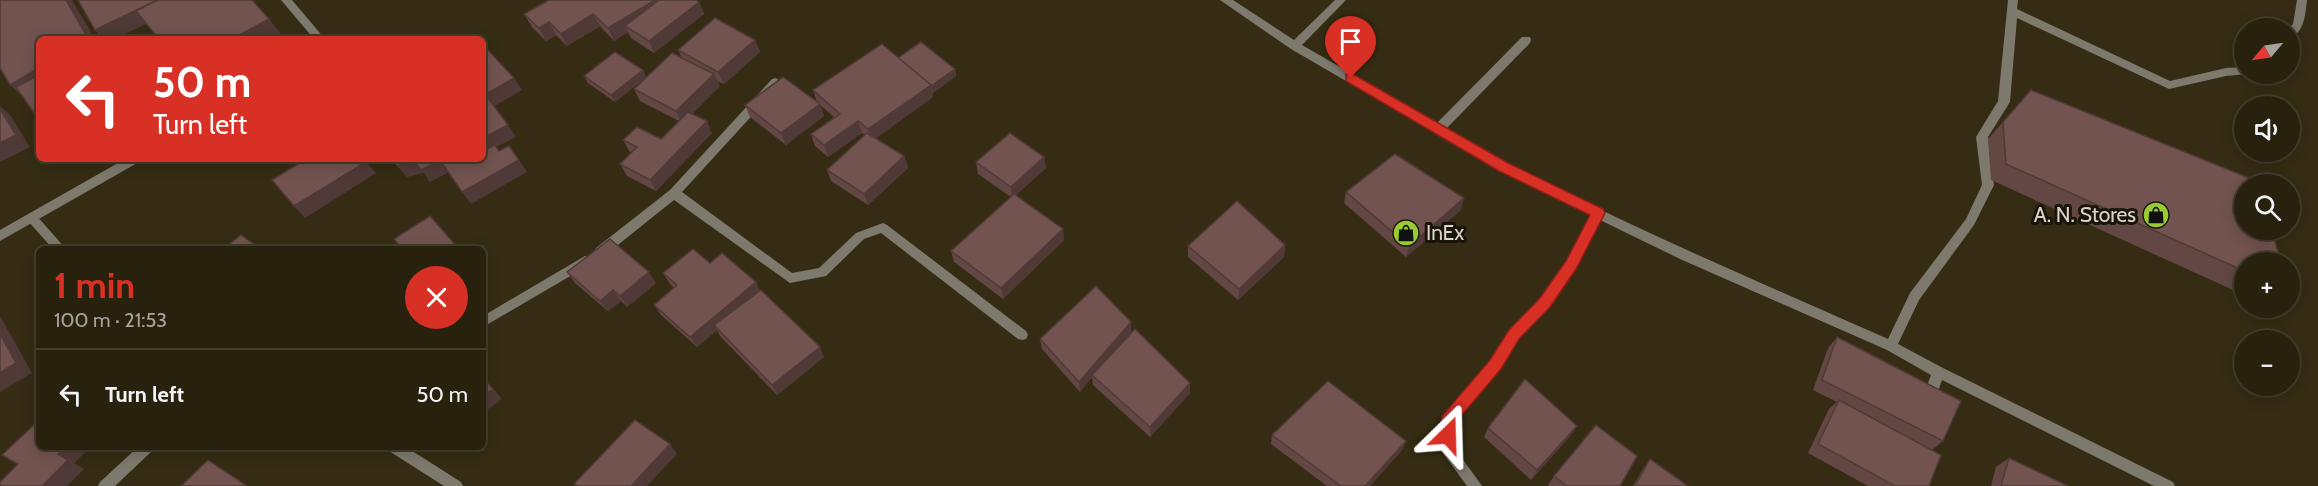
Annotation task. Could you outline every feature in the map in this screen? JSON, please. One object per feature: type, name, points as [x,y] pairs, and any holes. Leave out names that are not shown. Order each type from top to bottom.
[{"type":"street","points":[[286,0],[317,36]]},
{"type":"street","points":[[1225,0],[1295,46],[1503,167],[1684,255],[1891,346],[1938,372],[2168,486]]},
{"type":"street","points":[[1295,46],[1341,0]]},
{"type":"street","points":[[2299,18],[2302,0]]},
{"type":"street","points":[[1891,346],[1914,297],[1971,222],[1988,186],[1982,137],[2004,102],[2013,6],[2169,85],[2234,72]]},
{"type":"street","points":[[1439,129],[1526,40]]},
{"type":"street","points":[[486,320],[596,255],[674,193],[776,82]]},
{"type":"street","points":[[0,236],[130,162]]},
{"type":"street","points":[[674,193],[790,278],[822,272],[860,236],[883,228],[1022,335]]},
{"type":"street","points":[[1476,486],[1447,449],[1448,421],[1496,364],[1514,334],[1545,303],[1571,265],[1598,213]]},
{"type":"street","points":[[32,218],[57,246]]},
{"type":"street","points":[[1922,418],[1938,372]]},
{"type":"street","points":[[105,486],[144,450]]},
{"type":"street","points":[[399,450],[456,486]]},
{"type":"building","points":[[0,0],[66,0],[87,36],[36,36],[36,70],[10,85],[0,68]]},
{"type":"building","points":[[78,0],[157,0],[95,30]]},
{"type":"building","points":[[158,0],[252,0],[269,19],[238,36],[157,36],[136,11]]},
{"type":"building","points":[[549,0],[655,0],[608,28],[593,14],[561,34],[549,22],[539,28],[524,14]]},
{"type":"building","points":[[659,0],[696,0],[699,2],[649,41],[625,26]]},
{"type":"building","points":[[715,18],[755,40],[718,72],[678,50]]},
{"type":"building","points":[[921,42],[955,69],[931,86],[898,58]]},
{"type":"building","points":[[882,44],[931,85],[868,129],[858,121],[824,145],[811,134],[840,114],[813,90]]},
{"type":"building","points":[[486,48],[514,78],[486,94]]},
{"type":"building","points":[[615,52],[643,70],[611,95],[584,76]]},
{"type":"building","points":[[672,53],[714,74],[676,111],[634,89]]},
{"type":"building","points":[[36,77],[36,116],[16,87]]},
{"type":"building","points":[[783,77],[820,104],[781,133],[745,105]]},
{"type":"building","name":"A. N. Stores","points":[[2031,90],[2239,174],[2234,174],[2234,240],[2275,240],[2278,252],[2234,252],[2234,267],[2006,164],[2003,122]]},
{"type":"building","points":[[488,98],[508,125],[486,136],[486,99]]},
{"type":"building","points":[[0,109],[16,135],[0,143]]},
{"type":"building","points":[[688,112],[707,121],[650,180],[620,164],[637,147],[623,140],[637,127],[661,139]]},
{"type":"building","points":[[867,133],[904,156],[864,194],[827,170]]},
{"type":"building","points":[[1010,133],[1044,157],[1011,187],[976,162]]},
{"type":"building","points":[[495,145],[499,151],[509,146],[519,160],[462,192],[442,163],[486,162],[486,150]]},
{"type":"building","name":"InEx","points":[[1395,154],[1464,198],[1409,246],[1346,192]]},
{"type":"building","points":[[301,162],[366,162],[294,206],[272,180]]},
{"type":"building","points":[[395,162],[415,162],[397,166]]},
{"type":"building","points":[[415,162],[437,162],[421,170]]},
{"type":"building","points":[[1014,194],[1063,229],[1001,288],[951,251]]},
{"type":"building","points":[[1237,201],[1285,245],[1239,289],[1188,246]]},
{"type":"building","points":[[430,216],[456,246],[400,246],[394,239]]},
{"type":"building","points":[[241,235],[257,246],[227,246]]},
{"type":"building","points":[[610,239],[649,272],[620,296],[613,290],[600,301],[567,272]]},
{"type":"building","points":[[693,249],[710,263],[722,253],[756,282],[690,337],[654,305],[677,285],[663,273]]},
{"type":"building","points":[[1096,286],[1131,322],[1079,382],[1040,339]]},
{"type":"building","points":[[761,290],[820,347],[772,385],[714,325]]},
{"type":"building","points":[[1135,329],[1190,383],[1150,427],[1092,375]]},
{"type":"building","points":[[0,334],[16,363],[0,373]]},
{"type":"building","points":[[1837,337],[1961,401],[1943,441],[1822,380]]},
{"type":"building","points":[[1525,379],[1577,426],[1537,470],[1488,428]]},
{"type":"building","points":[[486,381],[493,389],[486,394]]},
{"type":"building","points":[[1328,381],[1406,441],[1365,486],[1341,486],[1272,435]]},
{"type":"building","points":[[1839,400],[1941,455],[1929,486],[1895,486],[1818,444]]},
{"type":"building","points":[[635,420],[670,444],[631,486],[578,486],[574,484]]},
{"type":"building","points":[[36,423],[36,450],[62,450],[58,454],[68,460],[42,486],[0,486],[0,482],[18,464],[2,455]]},
{"type":"building","points":[[1596,425],[1637,456],[1620,486],[1567,486],[1554,476]]},
{"type":"building","points":[[2009,458],[2068,486],[2001,486]]},
{"type":"building","points":[[1650,459],[1688,486],[1635,486]]},
{"type":"building","points":[[208,460],[247,486],[181,486]]},
{"type":"place","name":"A. N. Stores","points":[[2156,215]]},
{"type":"place","name":"InEx","points":[[1406,233]]},
{"type":"route","points":[[1351,78],[1503,167],[1598,213],[1571,265],[1545,303],[1514,334],[1496,364],[1448,421],[1448,435]]}]
